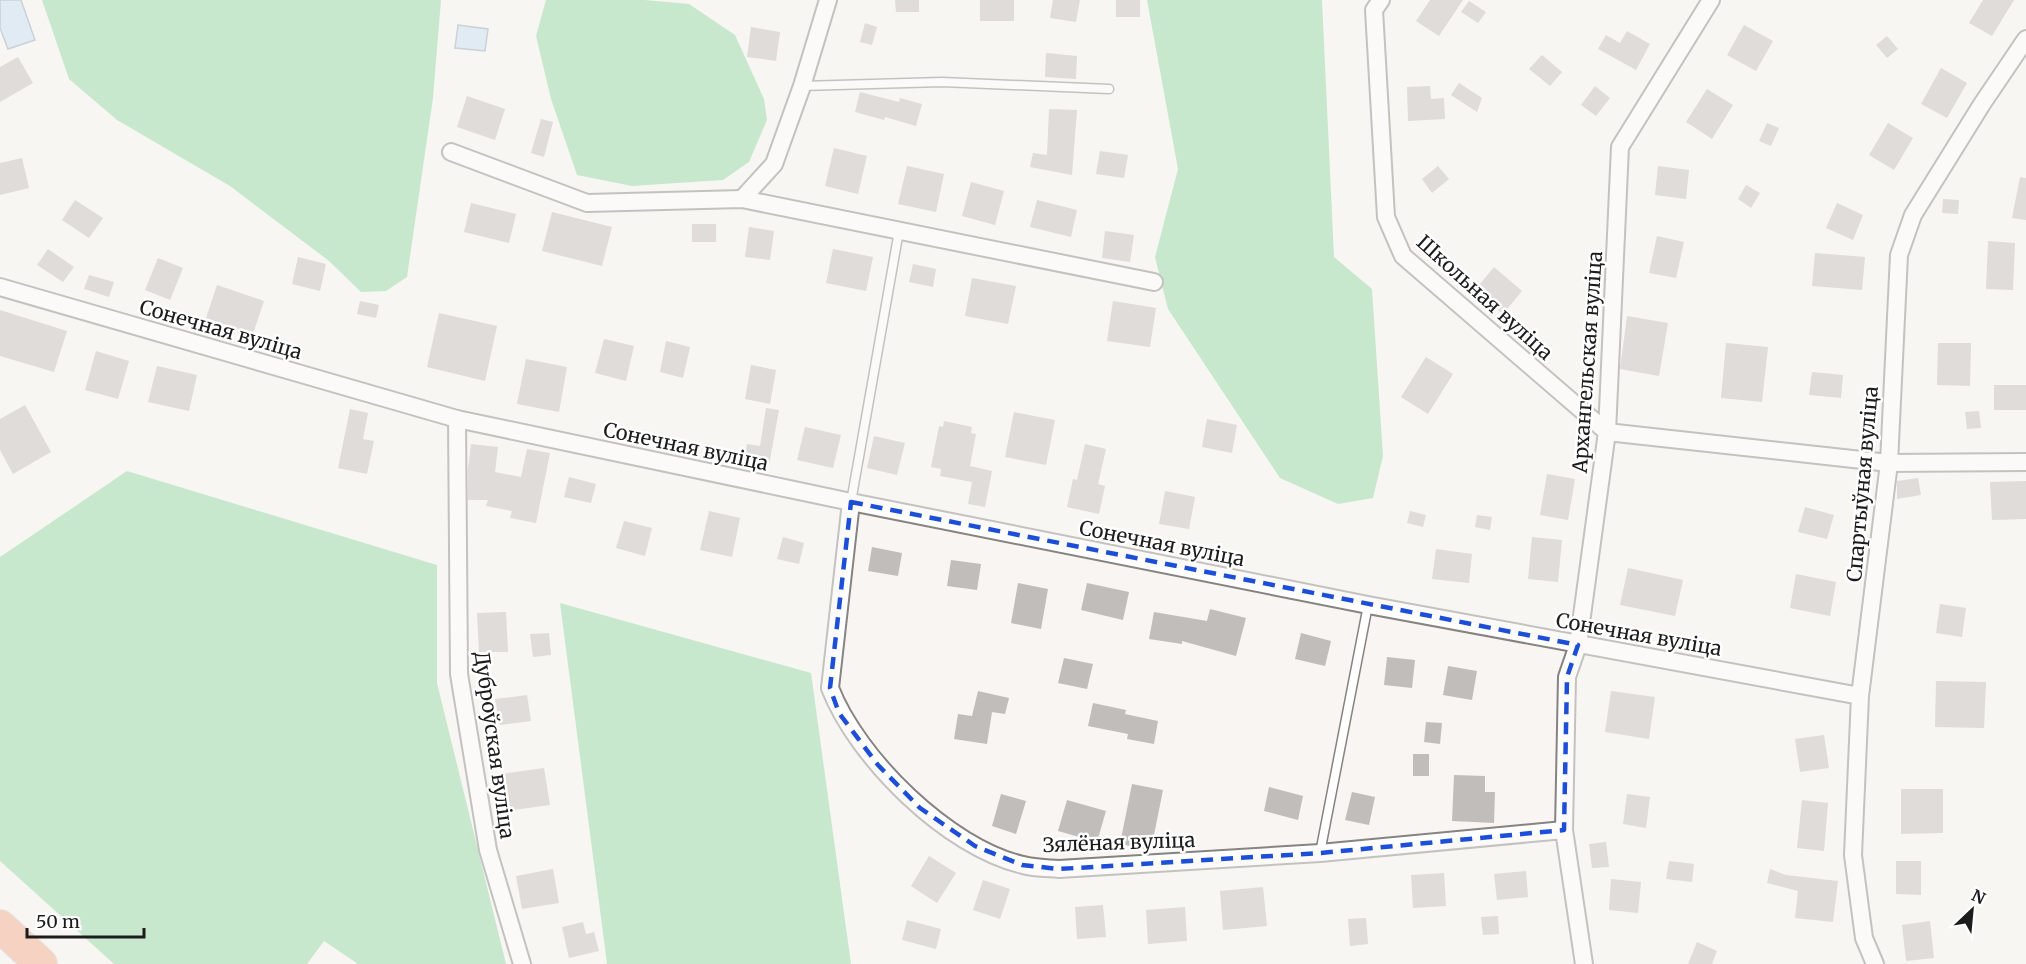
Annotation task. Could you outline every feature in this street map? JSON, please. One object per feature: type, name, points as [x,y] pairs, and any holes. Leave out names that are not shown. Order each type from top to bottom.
[{"type":"highway","points":[[0,926],[40,964]]},
{"type":"highway","points":[[0,946],[19,964]]},
{"type":"street","points":[[742,199],[774,164],[802,86],[828,0]]},
{"type":"street","name":"Школьная вуліца","points":[[1381,0],[1374,10],[1386,217],[1403,256],[1607,432]]},
{"type":"street","name":"Архангельская вуліца","points":[[1584,964],[1564,830],[1567,677],[1578,645],[1607,432],[1620,147],[1711,0]]},
{"type":"street","name":"Спартыўная вуліца","points":[[1875,964],[1864,938],[1853,855],[1860,696],[1889,463],[1899,255],[1913,215],[1982,104],[2026,39]]},
{"type":"street","points":[[451,152],[587,203],[742,199],[1154,282]]},
{"type":"street","name":"Сонечная вуліца","points":[[0,287],[457,419],[851,502],[1368,605],[1860,696]]},
{"type":"street","name":"Дуброўская вуліца","points":[[457,419],[459,674],[488,850],[522,964]]},
{"type":"street","points":[[1607,432],[1889,463],[2026,462]]},
{"type":"street","name":"Зялёная вуліца","points":[[851,502],[830,688],[840,713],[878,765],[920,808],[975,846],[1022,865],[1050,868],[1320,854],[1564,830]]},
{"type":"lane","points":[[802,86],[942,82],[1109,89]]},
{"type":"lane","points":[[851,502],[899,231]]},
{"type":"lane","points":[[1320,854],[1368,605]]},
{"type":"highlighted area","points":[[851,502],[1578,645],[1567,677],[1564,830],[1320,853],[1059,869],[1022,865],[975,846],[920,808],[878,765],[839,713],[830,688]]},
{"type":"green space","points":[[42,0],[441,0],[433,98],[407,277],[386,291],[361,292],[329,261],[230,186],[117,120],[69,79]]},
{"type":"green space","points":[[546,0],[645,0],[689,4],[735,35],[764,99],[767,120],[749,162],[723,180],[632,186],[577,175],[551,99],[536,36]]},
{"type":"green space","points":[[1147,0],[1322,0],[1334,257],[1372,289],[1383,456],[1373,498],[1338,504],[1280,478],[1168,309],[1155,257],[1178,169]]},
{"type":"green space","points":[[127,471],[437,565],[437,683],[506,964],[358,964],[324,941],[307,964],[114,964],[0,861],[0,557]]},
{"type":"green space","points":[[560,603],[811,673],[851,964],[607,964]]},
{"type":"water","points":[[0,0],[21,0],[35,40],[8,49],[0,28]]},
{"type":"water","points":[[458,25],[488,29],[485,51],[455,48]]},
{"type":"building","points":[[895,0],[919,0],[919,12],[896,12]]},
{"type":"building","points":[[980,0],[1014,0],[1014,21],[980,21]]},
{"type":"building","points":[[1053,0],[1080,0],[1076,22],[1050,18]]},
{"type":"building","points":[[1116,0],[1140,0],[1140,17],[1116,17]]},
{"type":"building","points":[[1430,0],[1463,0],[1439,36],[1416,21]]},
{"type":"building","points":[[1983,0],[2014,0],[1992,36],[1969,23]]},
{"type":"building","points":[[1469,1],[1486,12],[1478,23],[1461,12]]},
{"type":"building","points":[[865,23],[877,27],[872,45],[860,42]]},
{"type":"building","points":[[1744,25],[1773,41],[1756,71],[1727,55]]},
{"type":"building","points":[[751,27],[780,32],[776,61],[747,57]]},
{"type":"building","points":[[1627,31],[1650,44],[1636,70],[1598,49],[1606,35],[1620,43]]},
{"type":"building","points":[[1887,36],[1898,49],[1887,58],[1876,45]]},
{"type":"building","points":[[1046,53],[1077,56],[1076,79],[1045,77]]},
{"type":"building","points":[[1542,55],[1562,72],[1550,86],[1529,69]]},
{"type":"building","points":[[18,57],[33,83],[0,102],[0,67]]},
{"type":"building","points":[[1941,68],[1967,83],[1947,118],[1921,104]]},
{"type":"building","points":[[1459,83],[1482,98],[1477,112],[1451,95]]},
{"type":"building","points":[[1430,86],[1431,99],[1444,98],[1445,119],[1408,121],[1407,87]]},
{"type":"building","points":[[1595,86],[1610,98],[1596,116],[1581,105]]},
{"type":"building","points":[[1707,89],[1733,105],[1712,139],[1686,122]]},
{"type":"building","points":[[860,92],[899,102],[900,98],[922,104],[916,126],[885,117],[884,120],[855,112]]},
{"type":"building","points":[[467,96],[505,109],[495,140],[457,127]]},
{"type":"building","points":[[1049,109],[1077,110],[1072,175],[1030,167],[1033,153],[1047,155]]},
{"type":"building","points":[[541,119],[553,122],[544,157],[531,153]]},
{"type":"building","points":[[1767,123],[1779,128],[1771,146],[1759,141]]},
{"type":"building","points":[[1888,123],[1913,138],[1894,170],[1869,155]]},
{"type":"building","points":[[834,148],[867,156],[858,194],[825,186]]},
{"type":"building","points":[[1100,151],[1128,155],[1124,178],[1096,174]]},
{"type":"building","points":[[22,158],[29,188],[0,195],[0,163]]},
{"type":"building","points":[[907,166],[944,174],[936,212],[898,204]]},
{"type":"building","points":[[1438,166],[1449,179],[1432,193],[1422,179]]},
{"type":"building","points":[[1658,166],[1689,170],[1686,199],[1655,195]]},
{"type":"building","points":[[2020,177],[2026,178],[2026,220],[2012,218]]},
{"type":"building","points":[[971,182],[1004,191],[995,225],[962,216]]},
{"type":"building","points":[[1746,185],[1760,193],[1751,208],[1738,199]]},
{"type":"building","points":[[1943,199],[1959,200],[1958,214],[1942,213]]},
{"type":"building","points":[[75,200],[103,218],[89,238],[62,220]]},
{"type":"building","points":[[1037,200],[1077,210],[1071,237],[1030,227]]},
{"type":"building","points":[[471,203],[516,214],[509,243],[464,232]]},
{"type":"building","points":[[1837,203],[1863,215],[1853,240],[1826,228]]},
{"type":"building","points":[[552,212],[612,227],[602,266],[542,251]]},
{"type":"building","points":[[692,224],[716,224],[716,242],[692,242]]},
{"type":"building","points":[[749,227],[774,231],[770,260],[745,257]]},
{"type":"building","points":[[1105,231],[1134,235],[1130,262],[1102,258]]},
{"type":"building","points":[[1657,236],[1684,242],[1676,278],[1649,273]]},
{"type":"building","points":[[1988,241],[2015,243],[2013,290],[1986,289]]},
{"type":"building","points":[[48,249],[74,267],[63,282],[37,265]]},
{"type":"building","points":[[833,249],[873,257],[866,291],[826,283]]},
{"type":"building","points":[[1815,253],[1865,257],[1862,290],[1812,286]]},
{"type":"building","points":[[298,257],[326,264],[320,291],[292,284]]},
{"type":"building","points":[[158,258],[183,268],[170,300],[145,290]]},
{"type":"building","points":[[913,264],[936,269],[933,287],[909,282]]},
{"type":"building","points":[[1494,267],[1522,291],[1503,314],[1475,290]]},
{"type":"building","points":[[89,275],[114,282],[109,297],[84,289]]},
{"type":"building","points":[[972,278],[1016,286],[1008,324],[965,316]]},
{"type":"building","points":[[217,285],[264,301],[253,334],[206,318]]},
{"type":"building","points":[[360,301],[379,305],[376,318],[357,314]]},
{"type":"building","points":[[1113,301],[1156,308],[1150,347],[1107,341]]},
{"type":"building","points":[[0,310],[67,331],[54,372],[0,356]]},
{"type":"building","points":[[439,313],[497,326],[485,381],[427,367]]},
{"type":"building","points":[[1627,316],[1668,323],[1659,376],[1620,369]]},
{"type":"building","points":[[604,339],[634,346],[626,381],[595,373]]},
{"type":"building","points":[[666,341],[690,347],[683,378],[660,372]]},
{"type":"building","points":[[1726,343],[1768,347],[1762,402],[1721,398]]},
{"type":"building","points":[[1938,343],[1971,343],[1970,386],[1937,385]]},
{"type":"building","points":[[96,351],[129,361],[118,399],[85,390]]},
{"type":"building","points":[[1426,357],[1453,374],[1428,414],[1401,397]]},
{"type":"building","points":[[526,359],[567,367],[559,412],[517,404]]},
{"type":"building","points":[[751,365],[776,370],[770,404],[745,399]]},
{"type":"building","points":[[157,366],[197,375],[189,411],[148,402]]},
{"type":"building","points":[[1812,372],[1843,375],[1841,398],[1809,395]]},
{"type":"building","points":[[1994,385],[2026,385],[2026,410],[1994,410]]},
{"type":"building","points":[[25,405],[51,452],[13,474],[0,450],[0,419]]},
{"type":"building","points":[[766,408],[779,410],[769,465],[744,461],[747,444],[760,446]]},
{"type":"building","points":[[350,409],[368,413],[363,439],[374,441],[367,474],[338,468]]},
{"type":"building","points":[[1979,411],[1981,428],[1967,429],[1965,412]]},
{"type":"building","points":[[1014,412],[1055,420],[1046,465],[1005,457]]},
{"type":"building","points":[[1207,419],[1237,425],[1232,453],[1202,447]]},
{"type":"building","points":[[944,421],[972,427],[971,433],[976,434],[970,466],[992,471],[985,507],[968,504],[972,482],[940,476],[941,469],[931,467],[939,426],[943,427]]},
{"type":"building","points":[[805,427],[841,435],[833,468],[797,460]]},
{"type":"building","points":[[874,436],[905,443],[897,475],[867,468]]},
{"type":"building","points":[[471,444],[498,447],[495,472],[521,477],[527,449],[550,453],[536,523],[510,518],[512,511],[486,506],[488,500],[468,500]]},
{"type":"building","points":[[1085,444],[1106,449],[1098,484],[1105,486],[1099,514],[1067,507],[1073,479],[1077,480]]},
{"type":"building","points":[[1547,474],[1575,479],[1568,520],[1540,515]]},
{"type":"building","points":[[569,477],[596,484],[591,503],[564,497]]},
{"type":"building","points":[[1918,478],[1921,495],[1897,499],[1897,481]]},
{"type":"building","points":[[2026,481],[2026,519],[1992,520],[1990,482]]},
{"type":"building","points":[[1165,491],[1195,497],[1189,529],[1159,524]]},
{"type":"building","points":[[1805,507],[1834,515],[1827,539],[1798,532]]},
{"type":"building","points":[[709,511],[740,518],[732,557],[700,550]]},
{"type":"building","points":[[1410,511],[1426,515],[1423,527],[1407,523]]},
{"type":"building","points":[[1477,515],[1492,517],[1490,530],[1475,527]]},
{"type":"building","points":[[624,521],[652,528],[645,556],[616,548]]},
{"type":"building","points":[[783,537],[804,543],[799,564],[777,559]]},
{"type":"building","points":[[1532,537],[1562,540],[1558,582],[1528,579]]},
{"type":"building","points":[[872,547],[902,553],[898,576],[868,571]]},
{"type":"building","points":[[1436,549],[1472,554],[1469,583],[1432,579]]},
{"type":"building","points":[[951,560],[981,564],[977,590],[947,586]]},
{"type":"building","points":[[1628,568],[1683,580],[1675,616],[1620,605]]},
{"type":"building","points":[[1796,574],[1836,582],[1830,616],[1790,608]]},
{"type":"building","points":[[1018,583],[1048,589],[1041,629],[1011,623]]},
{"type":"building","points":[[1087,583],[1129,592],[1123,620],[1081,610]]},
{"type":"building","points":[[1940,604],[1966,608],[1962,637],[1936,633]]},
{"type":"building","points":[[1210,609],[1246,618],[1236,656],[1182,641],[1182,644],[1149,639],[1154,612],[1207,621]]},
{"type":"building","points":[[506,612],[508,652],[479,652],[477,613]]},
{"type":"building","points":[[549,633],[551,655],[533,657],[530,634]]},
{"type":"building","points":[[1301,633],[1331,641],[1325,666],[1295,659]]},
{"type":"building","points":[[1387,657],[1415,660],[1412,688],[1384,685]]},
{"type":"building","points":[[1064,658],[1093,664],[1087,689],[1058,683]]},
{"type":"building","points":[[1448,666],[1477,671],[1472,700],[1443,695]]},
{"type":"building","points":[[1936,681],[1986,682],[1984,728],[1935,727]]},
{"type":"building","points":[[978,691],[1009,698],[1005,714],[992,712],[987,744],[954,739],[958,714],[972,716]]},
{"type":"building","points":[[1611,691],[1655,697],[1649,739],[1605,732]]},
{"type":"building","points":[[527,695],[531,721],[500,725],[495,699]]},
{"type":"building","points":[[1093,703],[1126,710],[1125,714],[1158,721],[1154,744],[1127,739],[1128,734],[1088,726]]},
{"type":"building","points":[[1426,722],[1442,723],[1440,744],[1424,742]]},
{"type":"building","points":[[1824,735],[1829,768],[1800,772],[1795,739]]},
{"type":"building","points":[[1413,754],[1429,754],[1429,776],[1413,776]]},
{"type":"building","points":[[544,768],[550,805],[506,811],[501,774]]},
{"type":"building","points":[[1454,775],[1485,776],[1485,792],[1495,792],[1494,823],[1452,821]]},
{"type":"building","points":[[1132,784],[1163,790],[1151,850],[1120,844]]},
{"type":"building","points":[[1269,787],[1303,796],[1298,820],[1264,811]]},
{"type":"building","points":[[1901,789],[1943,789],[1943,833],[1901,834]]},
{"type":"building","points":[[1352,792],[1375,797],[1369,825],[1345,820]]},
{"type":"building","points":[[1001,794],[1026,801],[1016,834],[992,826]]},
{"type":"building","points":[[1627,794],[1650,797],[1646,828],[1623,824]]},
{"type":"building","points":[[1067,800],[1106,811],[1097,842],[1058,831]]},
{"type":"building","points":[[1802,800],[1828,803],[1824,851],[1797,848]]},
{"type":"building","points":[[1606,842],[1609,867],[1592,868],[1589,844]]},
{"type":"building","points":[[929,856],[956,873],[937,903],[911,886]]},
{"type":"building","points":[[1669,861],[1694,864],[1692,882],[1666,879]]},
{"type":"building","points":[[1896,861],[1921,861],[1921,895],[1896,894]]},
{"type":"building","points":[[553,869],[559,903],[522,909],[516,876]]},
{"type":"building","points":[[1770,869],[1786,875],[1838,881],[1833,922],[1795,918],[1798,891],[1767,883]]},
{"type":"building","points":[[1526,871],[1528,897],[1497,900],[1494,874]]},
{"type":"building","points":[[1444,873],[1446,906],[1413,908],[1411,875]]},
{"type":"building","points":[[1611,879],[1641,882],[1638,913],[1609,910]]},
{"type":"building","points":[[983,880],[1010,889],[1000,919],[973,910]]},
{"type":"building","points":[[1263,887],[1267,926],[1223,930],[1220,891]]},
{"type":"building","points":[[1103,905],[1106,937],[1077,939],[1075,907]]},
{"type":"building","points":[[1185,907],[1187,941],[1148,944],[1146,910]]},
{"type":"building","points":[[1498,916],[1499,934],[1483,935],[1481,917]]},
{"type":"building","points":[[1366,918],[1368,944],[1350,946],[1348,919]]},
{"type":"building","points":[[907,920],[941,929],[936,949],[902,940]]},
{"type":"building","points":[[1930,921],[1934,958],[1906,961],[1902,925]]},
{"type":"building","points":[[583,922],[586,934],[594,932],[599,951],[569,958],[562,927]]},
{"type":"building","points":[[1697,942],[1717,951],[1712,964],[1688,964]]}]
